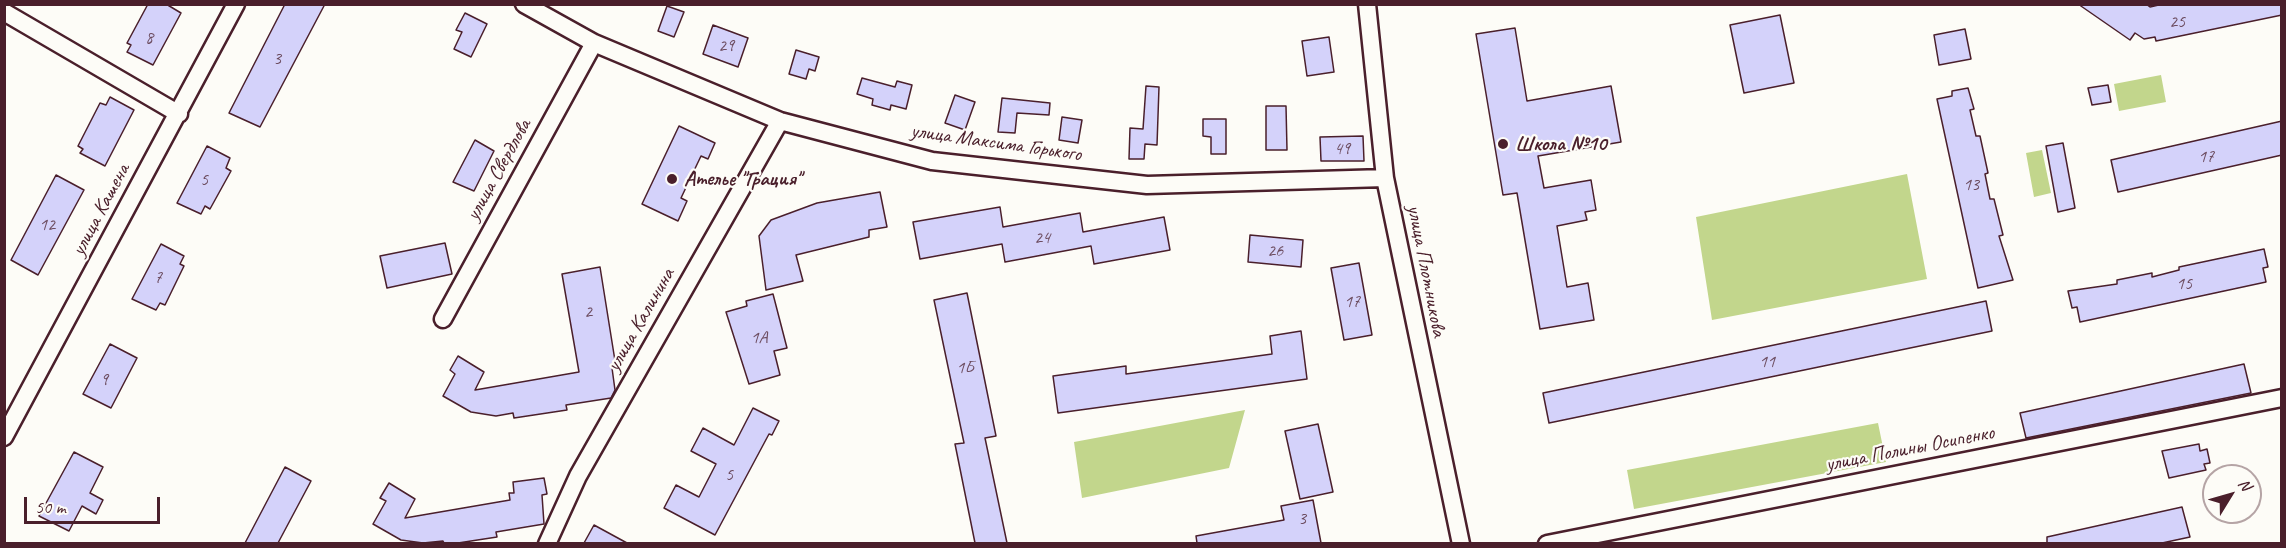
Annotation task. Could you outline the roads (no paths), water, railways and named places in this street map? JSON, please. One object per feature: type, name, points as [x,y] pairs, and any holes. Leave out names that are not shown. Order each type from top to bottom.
[{"type":"street","name":"улица Кашена","points":[[4,437],[236,4]]},
{"type":"street","name":"улица Максима Горького","points":[[524,4],[594,43],[780,121],[932,161],[1147,184],[1384,178]]},
{"type":"street","name":"улица Плотникова","points":[[1367,4],[1384,178],[1461,543]]},
{"type":"street","points":[[4,12],[179,114]]},
{"type":"street","name":"улица Свердлова","points":[[443,319],[594,43]]},
{"type":"street","name":"улица Калинина","points":[[547,543],[578,476],[780,121]]},
{"type":"street","name":"улица Полины Осипенко","points":[[1547,543],[2282,398]]},
{"type":"place","name":"Школа №10","points":[[1503,144]]},
{"type":"place","name":"Ателье \"Грация\"","points":[[672,179]]}]
